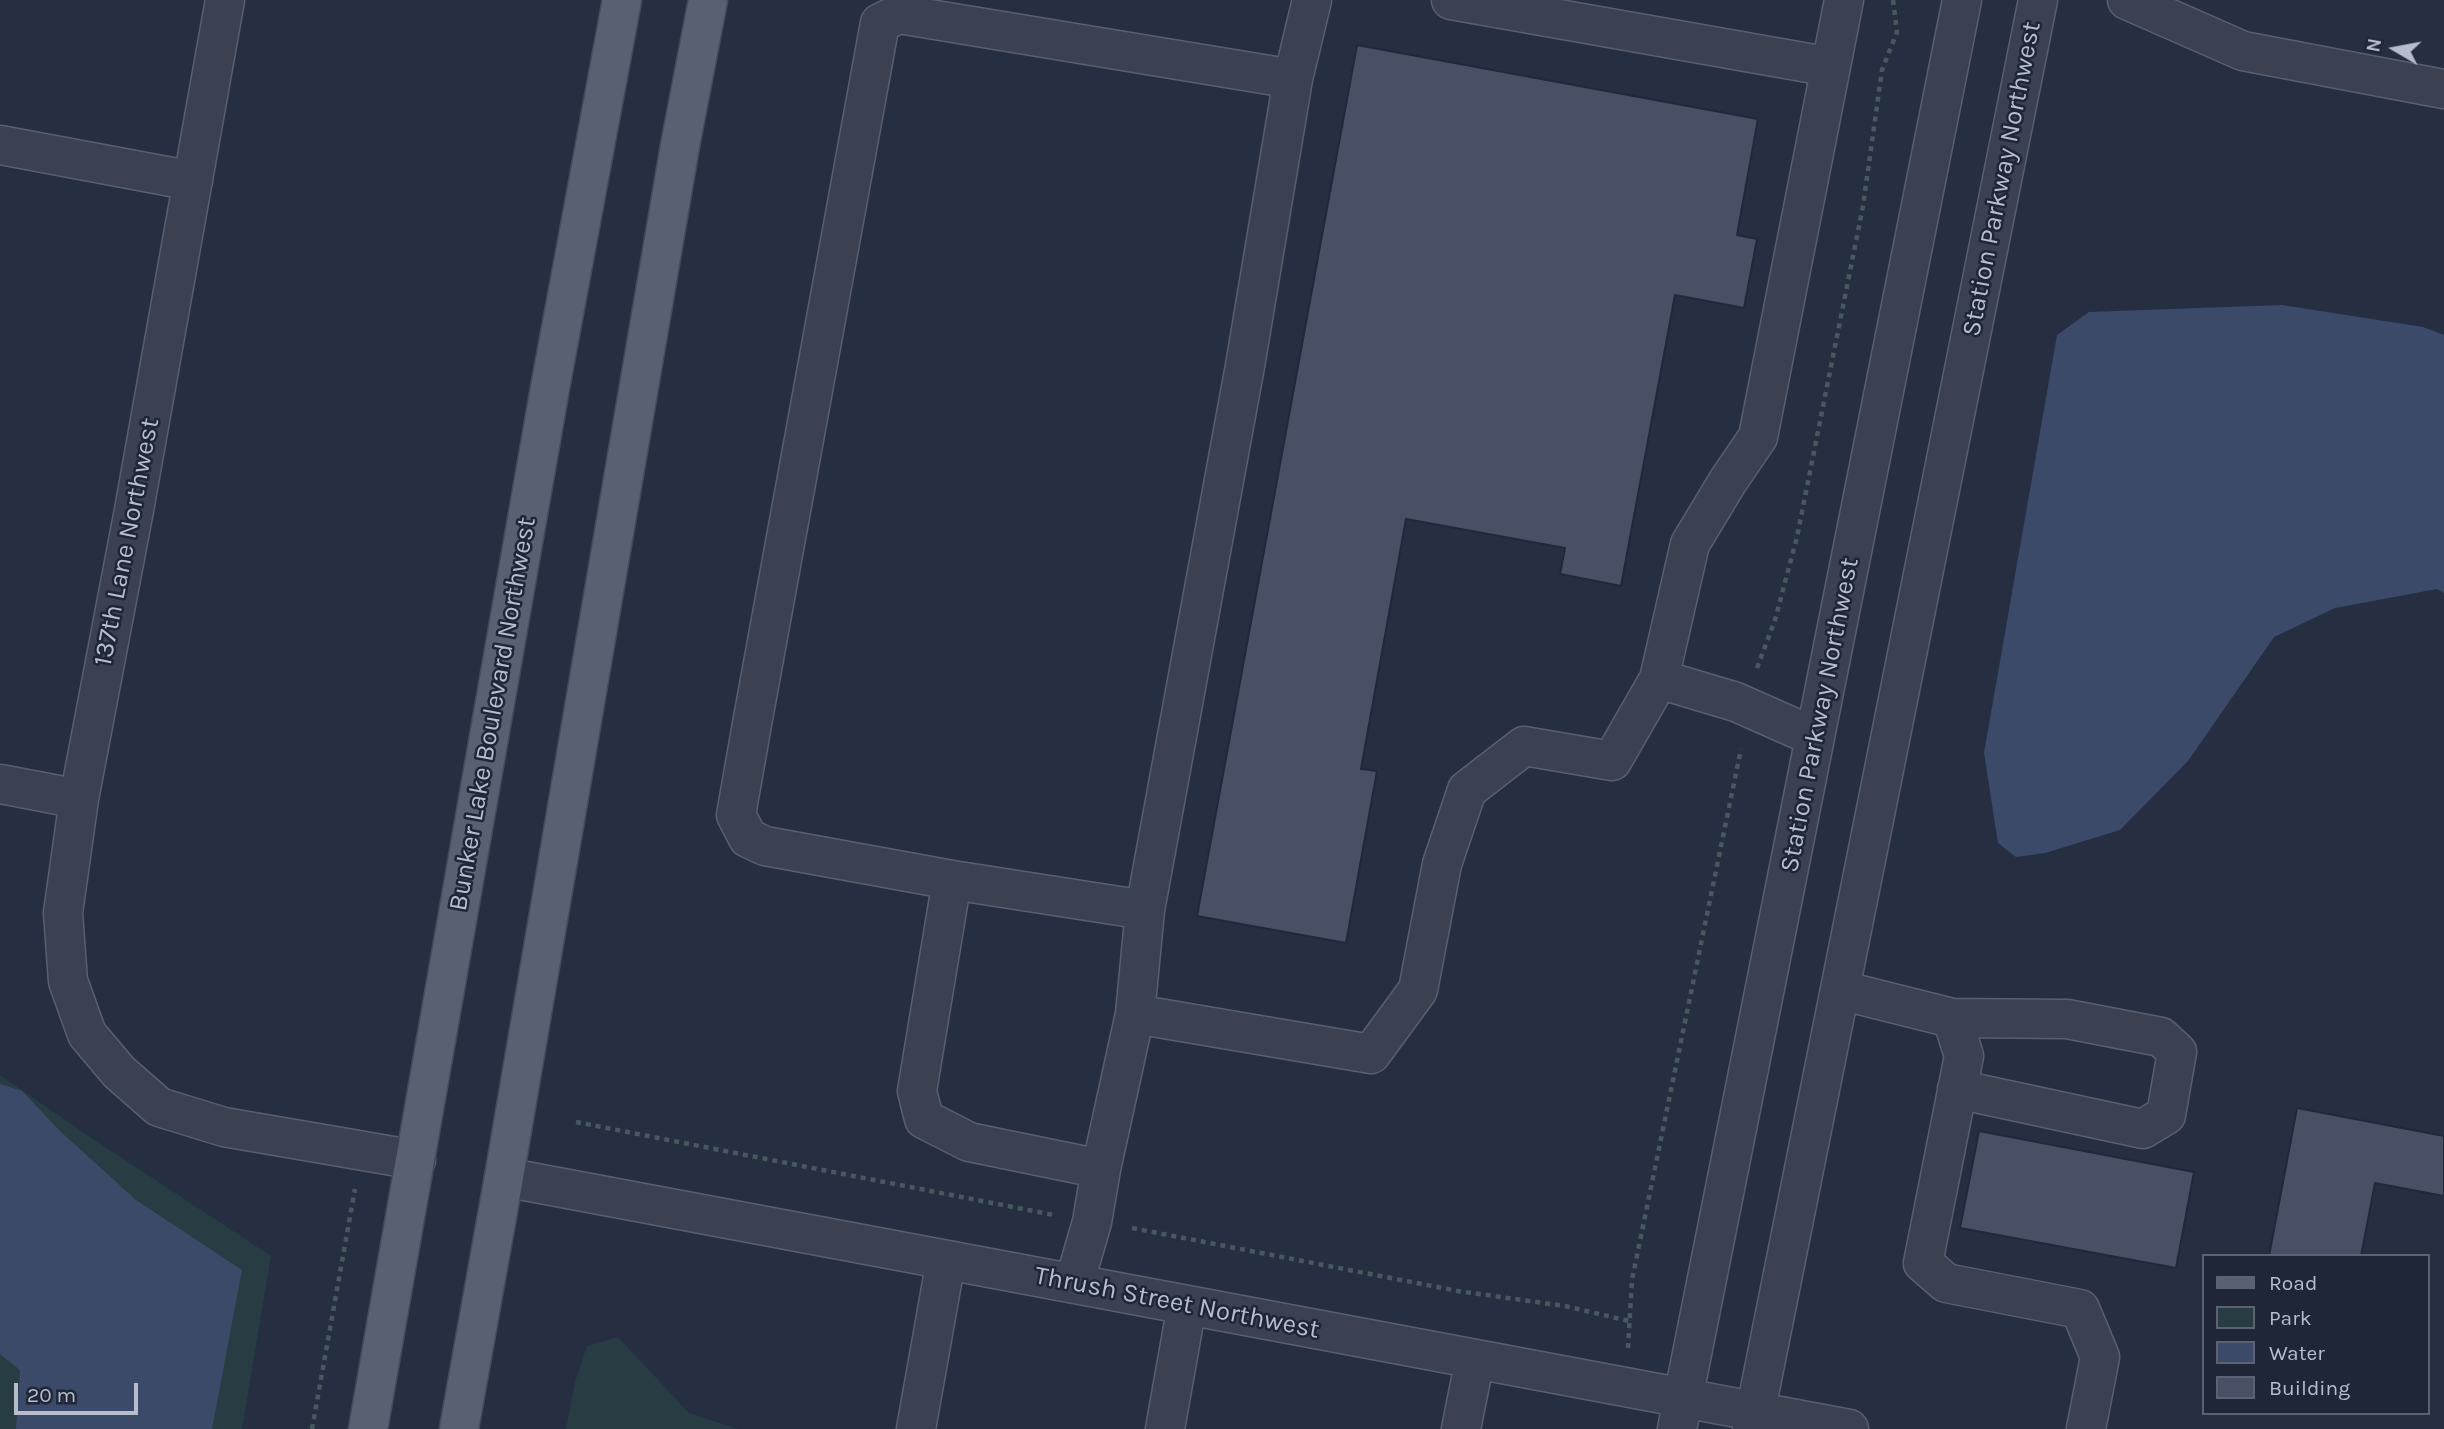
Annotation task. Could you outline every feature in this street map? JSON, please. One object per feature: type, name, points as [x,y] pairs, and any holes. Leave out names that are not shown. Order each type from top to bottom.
[{"type":"main road","name":"Bunker Lake Boulevard Northwest","points":[[368,1429],[540,447],[622,0]]},
{"type":"main road","points":[[459,1429],[680,146],[708,0]]},
{"type":"street","name":"137th Lane Northwest","points":[[225,0],[79,800],[64,913],[68,981],[87,1034],[119,1072],[159,1107],[224,1127],[362,1150]]},
{"type":"street","points":[[1074,1284],[1091,1222],[1135,1014],[1145,910],[1245,366],[1293,79],[1312,0]]},
{"type":"street","points":[[1451,0],[1831,67]]},
{"type":"street","points":[[1135,1014],[1371,1054],[1418,990],[1442,864],[1467,790],[1524,746],[1612,761],[1659,679],[1690,544],[1758,437],[1844,0]]},
{"type":"street","name":"Station Parkway Northwest","points":[[1680,1413],[1962,0]]},
{"type":"street","name":"Station Parkway Northwest","points":[[1754,1420],[2038,0]]},
{"type":"street","points":[[2127,0],[2185,13],[2243,51],[2444,89]]},
{"type":"street","points":[[1145,910],[952,880],[765,846],[748,838],[736,815],[880,23],[900,15],[1293,79]]},
{"type":"street","points":[[0,145],[193,181]]},
{"type":"street","points":[[1659,679],[1737,702],[1815,737]]},
{"type":"street","points":[[0,784],[79,800]]},
{"type":"street","points":[[952,880],[917,1091],[924,1119],[969,1142],[1101,1169]]},
{"type":"street","points":[[1840,990],[1952,1018],[2067,1018],[2161,1037],[2177,1052],[2166,1115],[2143,1129],[1957,1089]]},
{"type":"street","points":[[1952,1018],[1964,1056],[1923,1263],[1946,1283],[2080,1309],[2100,1357],[2086,1429]]},
{"type":"street","points":[[362,1150],[416,1160]]},
{"type":"street","name":"Thrush Street Northwest","points":[[504,1177],[1475,1359],[1680,1413],[1849,1429]]},
{"type":"street","points":[[916,1429],[946,1260]]},
{"type":"street","points":[[1165,1429],[1187,1305]]},
{"type":"street","points":[[1461,1429],[1475,1359]]},
{"type":"path","points":[[312,1429],[362,1150]]},
{"type":"green space","points":[[0,1075],[271,1256],[242,1429],[0,1429]]},
{"type":"green space","points":[[618,1337],[689,1413],[738,1429],[566,1429],[575,1382],[587,1346]]},
{"type":"water","points":[[2282,305],[2423,327],[2444,335],[2444,593],[2437,589],[2335,608],[2274,637],[2188,761],[2120,830],[2045,853],[2016,857],[1998,843],[1984,753],[2057,335],[2089,312]]},
{"type":"water","points":[[0,1084],[22,1091],[61,1132],[136,1200],[242,1270],[212,1429],[16,1429],[20,1370],[0,1354]]},
{"type":"building","points":[[1357,45],[1758,119],[1737,235],[1757,239],[1744,308],[1675,295],[1621,586],[1560,574],[1565,548],[1406,519],[1361,769],[1377,771],[1346,943],[1197,916]]},
{"type":"building","points":[[2297,1108],[2444,1136],[2444,1196],[2375,1183],[2361,1254],[2269,1254]]},
{"type":"building","points":[[1979,1131],[2194,1172],[2176,1268],[1960,1228]]}]
